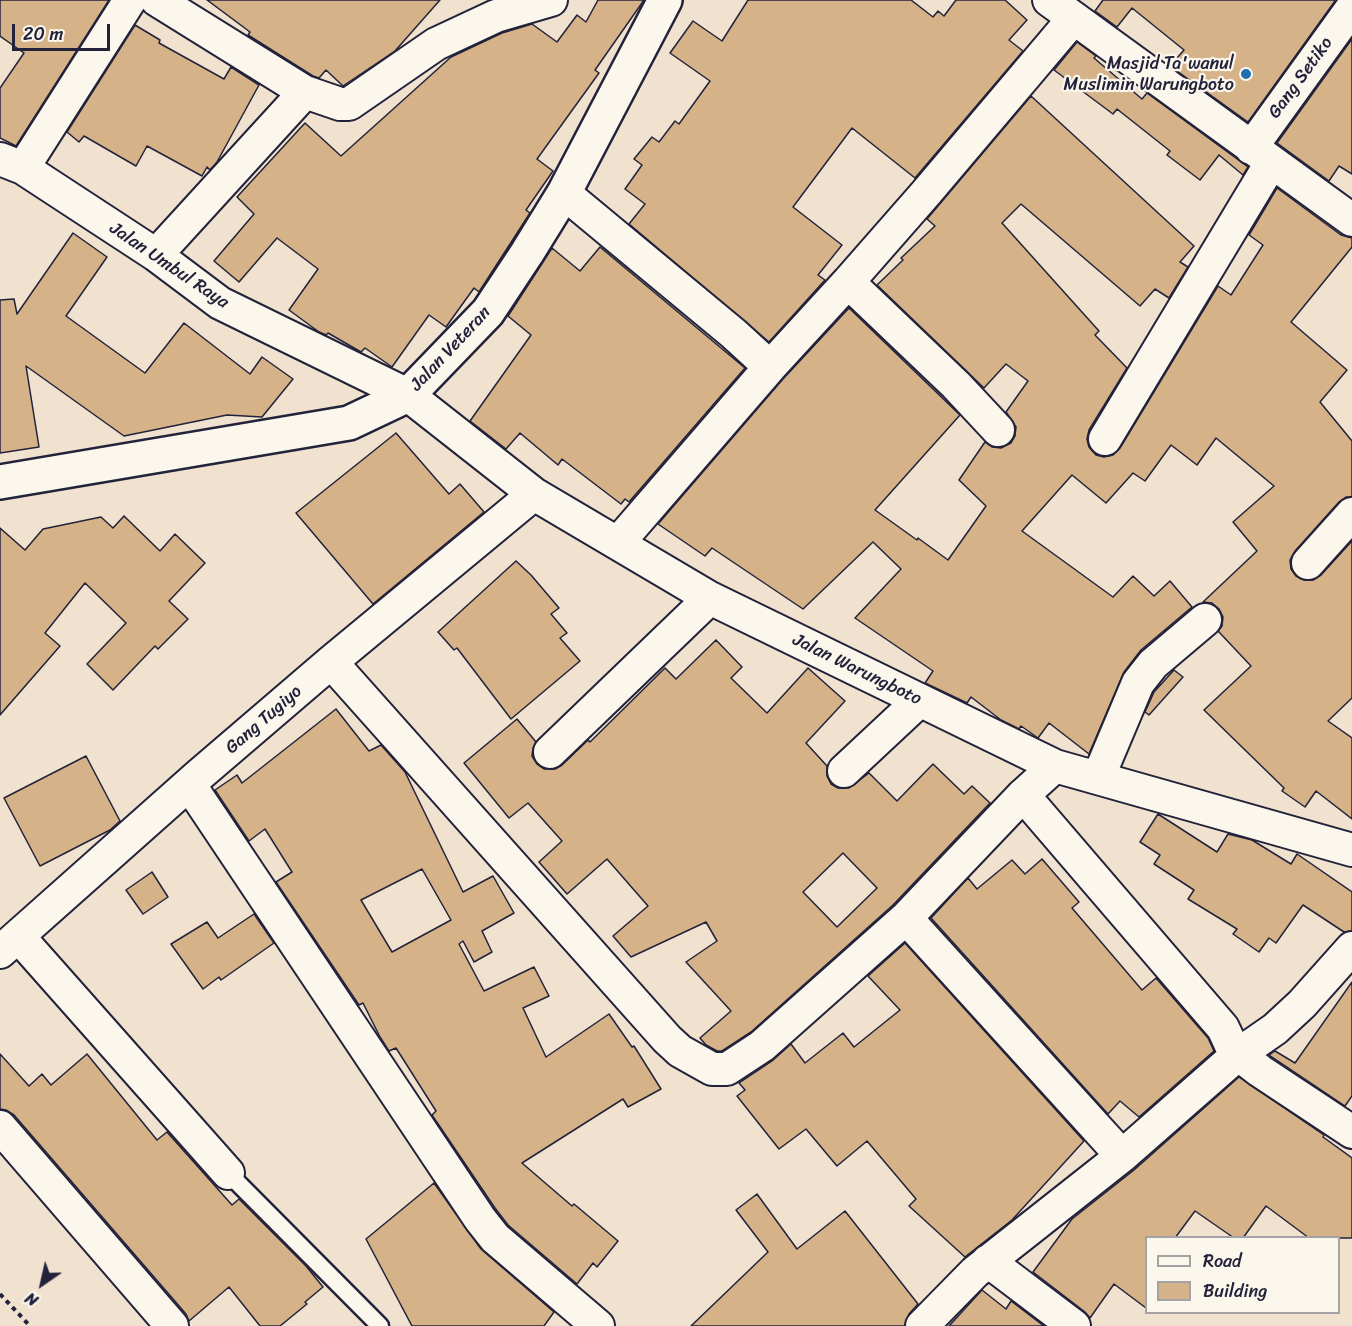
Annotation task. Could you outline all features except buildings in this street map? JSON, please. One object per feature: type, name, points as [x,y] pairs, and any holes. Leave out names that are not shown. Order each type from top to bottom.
[{"type":"main road","name":"Jalan Veteran","points":[[0,482],[349,423],[408,395],[488,312],[527,253],[564,193],[665,0]]},
{"type":"street","points":[[12,164],[130,0]]},
{"type":"street","points":[[157,0],[305,92],[340,104],[349,104],[487,8],[551,0]]},
{"type":"street","points":[[618,543],[770,367],[926,193],[1066,8],[1261,155],[1352,220]]},
{"type":"street","name":"Gang Setiko","points":[[1105,439],[1261,155],[1352,8]]},
{"type":"street","points":[[156,255],[305,92]]},
{"type":"street","name":"Jalan Umbul Raya","points":[[12,164],[156,255],[220,303],[408,395]]},
{"type":"street","points":[[564,193],[734,334],[770,367]]},
{"type":"street","points":[[848,282],[956,385],[998,430]]},
{"type":"street","name":"Jalan Warungboto","points":[[408,395],[534,494],[710,598],[1055,766],[1352,850]]},
{"type":"street","name":"Gang Tugiyo","points":[[9,944],[331,662],[534,494]]},
{"type":"street","points":[[1308,563],[1352,514]]},
{"type":"street","points":[[550,752],[710,598]]},
{"type":"street","points":[[1098,778],[1138,683],[1153,664],[1205,620]]},
{"type":"street","points":[[331,662],[666,1039],[680,1051],[712,1069],[728,1069],[748,1057],[906,918],[1023,795],[1055,766]]},
{"type":"street","points":[[844,771],[920,700]]},
{"type":"street","points":[[189,784],[480,1219],[495,1238],[598,1326]]},
{"type":"street","points":[[1023,795],[1223,1028],[1237,1055],[1352,1132]]},
{"type":"street","points":[[906,918],[1122,1156]]},
{"type":"street","points":[[9,944],[228,1173]]},
{"type":"street","points":[[922,1326],[988,1260],[1122,1156],[1237,1055],[1289,1017],[1352,948]]},
{"type":"street","points":[[0,1127],[172,1326]]},
{"type":"street","points":[[988,1260],[1074,1326]]},
{"type":"lane","points":[[228,1173],[380,1326]]},
{"type":"path","points":[[0,1294],[30,1326]]},
{"type":"place","name":"Masjid Ta'wanul Muslimin Warungboto","points":[[1246,74]]}]
